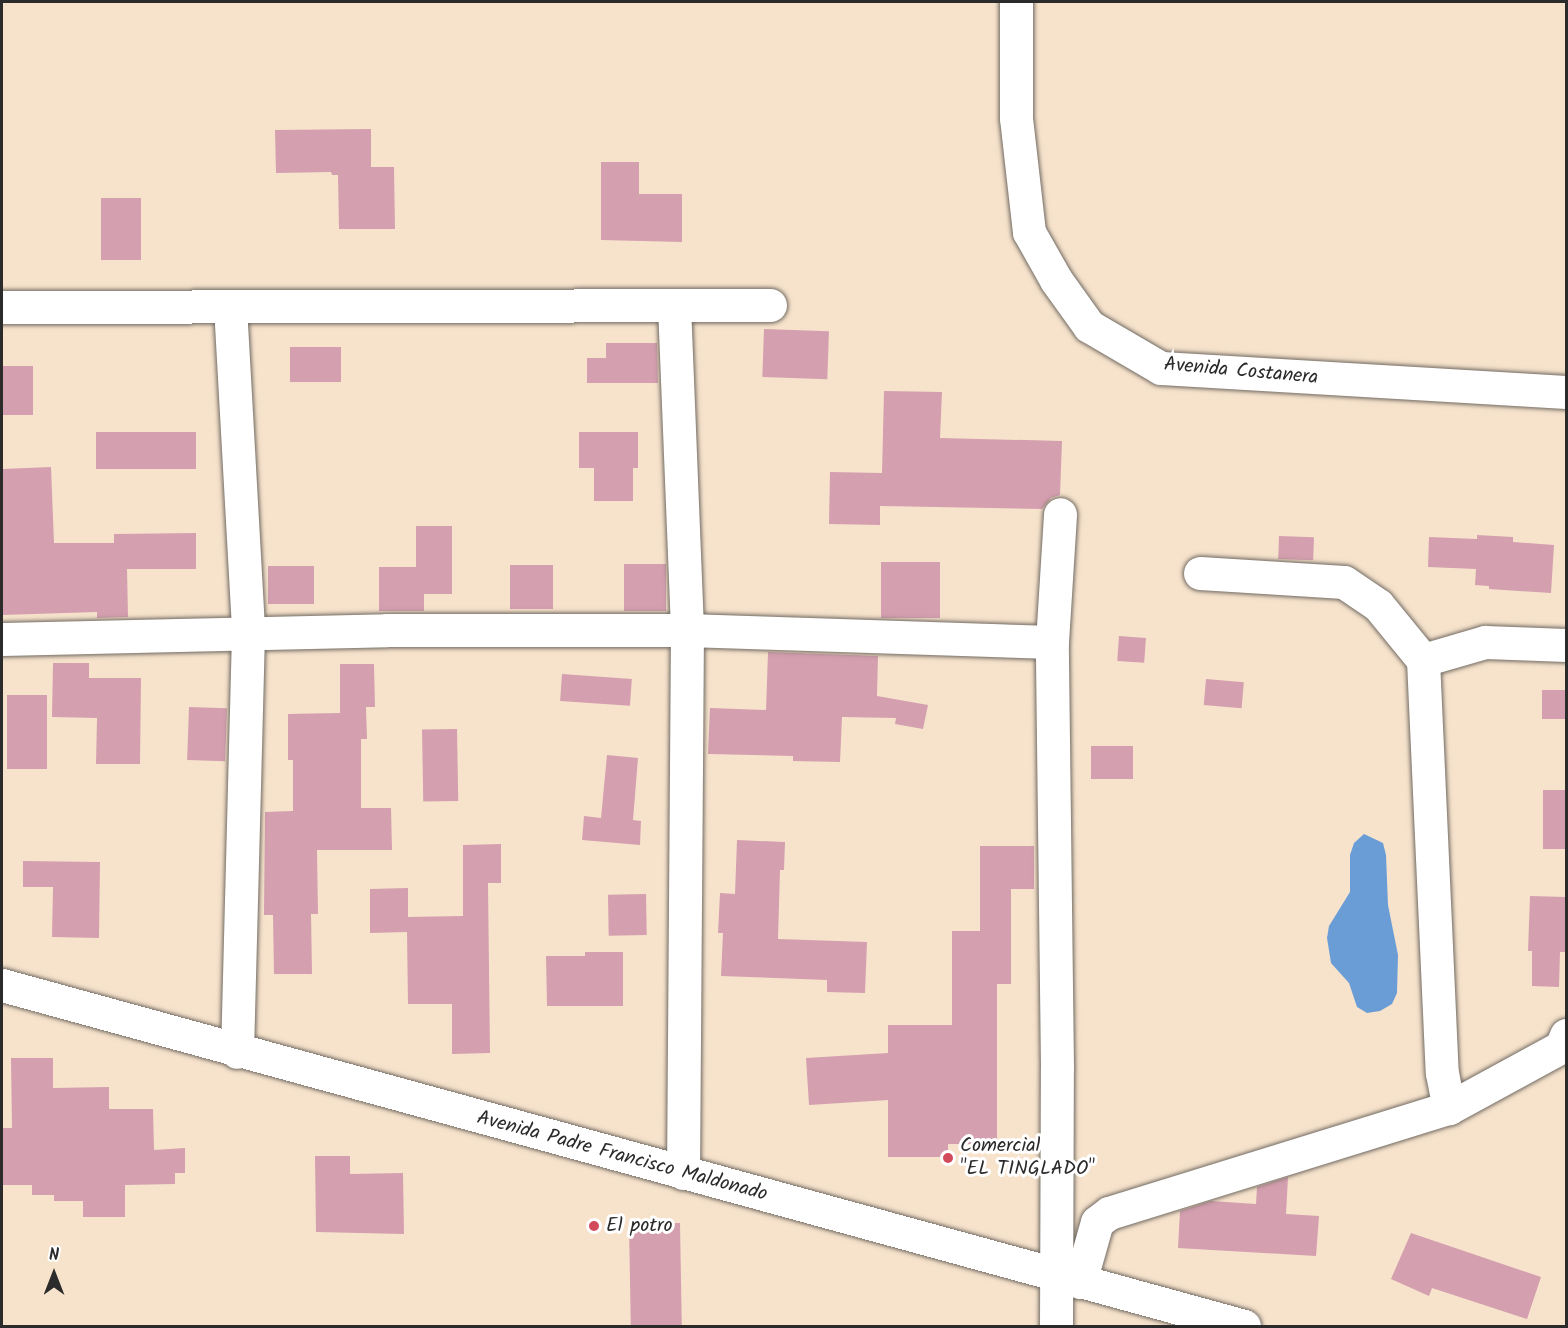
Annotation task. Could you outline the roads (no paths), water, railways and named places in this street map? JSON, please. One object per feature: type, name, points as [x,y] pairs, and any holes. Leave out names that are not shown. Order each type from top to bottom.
[{"type":"street","name":"Avenida Costanera","points":[[1016,2],[1016,118],[1029,232],[1056,280],[1089,326],[1161,368],[1566,392]]},
{"type":"street","points":[[674,305],[687,630],[682,1173]]},
{"type":"street","points":[[2,307],[770,305]]},
{"type":"street","points":[[230,306],[248,633],[237,1052]]},
{"type":"street","points":[[1060,514],[1052,642],[1062,1295]]},
{"type":"street","points":[[1200,573],[1344,582],[1378,605],[1423,660],[1442,1073],[1449,1108]]},
{"type":"street","points":[[2,639],[248,633],[687,630],[1052,642]]},
{"type":"street","points":[[1423,660],[1485,642],[1566,645]]},
{"type":"street","name":"Avenida Padre Francisco Maldonado","points":[[2,985],[237,1052],[682,1173],[1162,1326]]},
{"type":"street","name":"Avenida Padre Francisco Maldonado","points":[[2,1006],[1062,1295],[1244,1326]]},
{"type":"street","points":[[1062,1295],[1097,1222],[1109,1213],[1449,1108],[1561,1047],[1566,1035]]},
{"type":"water","points":[[1364,834],[1383,843],[1386,855],[1388,905],[1398,955],[1397,993],[1392,1004],[1380,1011],[1367,1013],[1357,1007],[1349,983],[1331,963],[1327,938],[1329,926],[1350,892],[1350,855],[1354,843]]},
{"type":"place","name":"Comercial \"EL TINGLADO\"","points":[[948,1158]]},
{"type":"place","name":"El potro","points":[[594,1226]]}]
